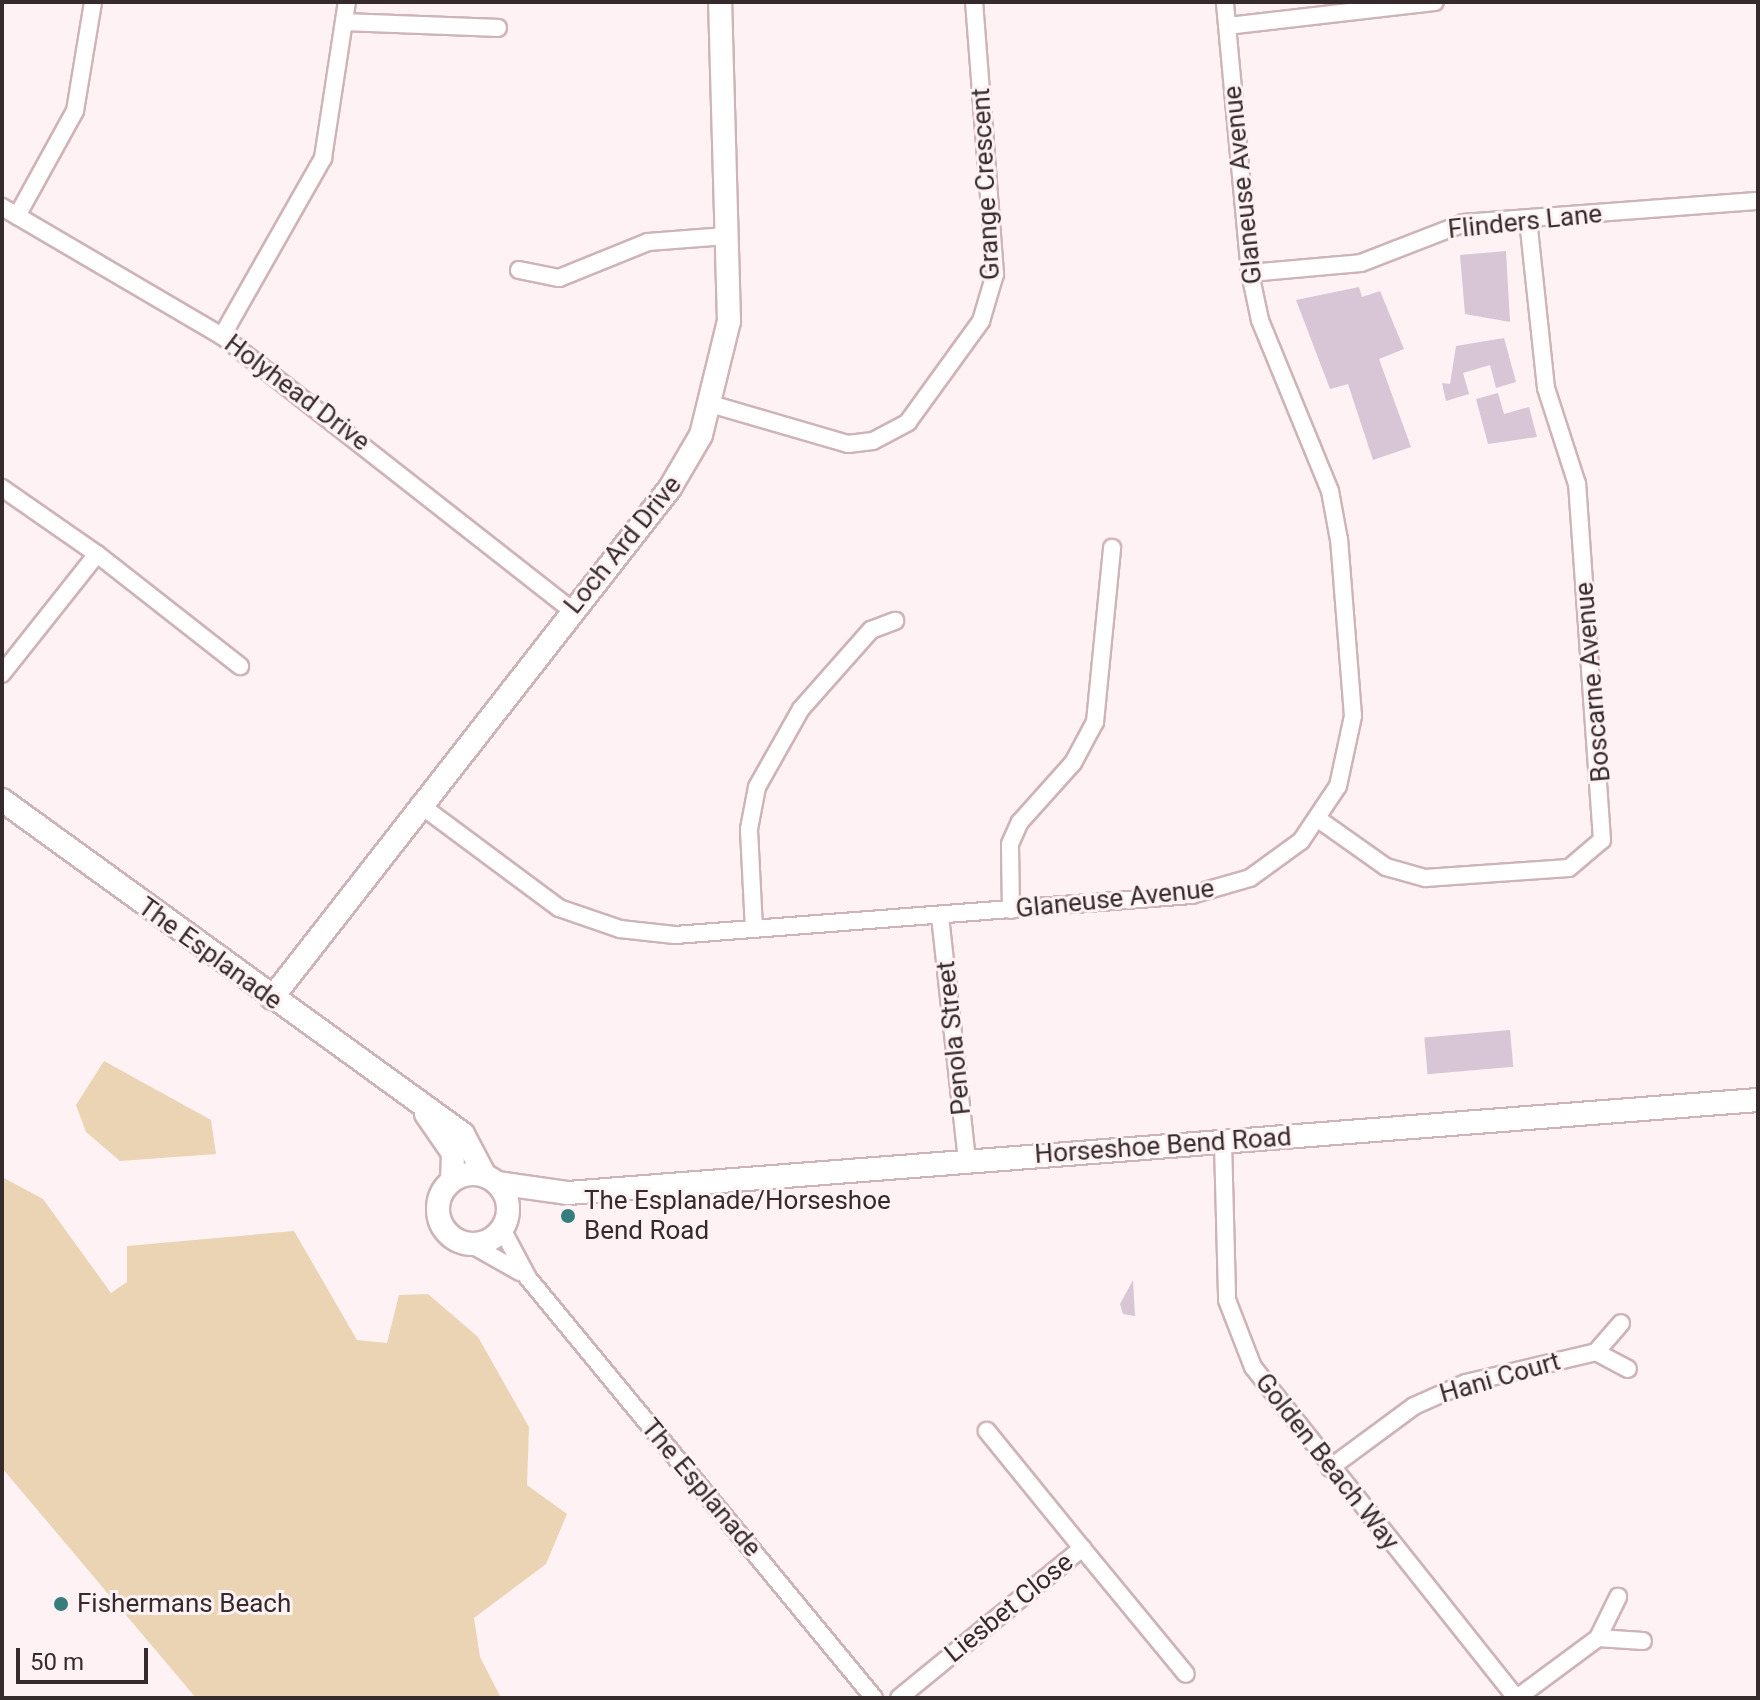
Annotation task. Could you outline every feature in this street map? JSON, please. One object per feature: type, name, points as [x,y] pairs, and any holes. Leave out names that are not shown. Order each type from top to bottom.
[{"type":"street","points":[[9,211],[75,111],[93,2]]},
{"type":"street","points":[[222,336],[323,158],[347,2]]},
{"type":"street","name":"Loch Ard Drive","points":[[272,998],[419,804],[689,461],[714,405],[729,321],[720,2]]},
{"type":"street","name":"Grange Crescent","points":[[714,405],[848,444],[873,441],[908,422],[981,321],[995,274],[974,2]]},
{"type":"street","name":"Glaneuse Avenue","points":[[419,804],[533,891],[590,921],[646,934],[940,916],[1222,889],[1276,863],[1321,821],[1338,786],[1353,716],[1339,540],[1330,491],[1260,320],[1250,273],[1225,2]]},
{"type":"street","points":[[1228,26],[1435,2]]},
{"type":"street","points":[[345,22],[498,28]]},
{"type":"street","name":"Flinders Lane","points":[[1250,273],[1361,263],[1445,228],[1758,201]]},
{"type":"street","name":"Holyhead Drive","points":[[9,211],[222,336],[571,610]]},
{"type":"street","name":"Boscarne Avenue","points":[[1321,821],[1386,867],[1425,878],[1569,868],[1602,840],[1577,484],[1546,388],[1528,220]]},
{"type":"street","points":[[519,270],[559,278],[648,242],[726,236]]},
{"type":"street","points":[[2,488],[97,554],[240,666]]},
{"type":"street","points":[[1011,910],[1010,844],[1020,822],[1073,763],[1095,722],[1112,548]]},
{"type":"street","points":[[2,674],[97,554]]},
{"type":"street","points":[[754,929],[749,829],[757,787],[801,709],[871,630],[895,621]]},
{"type":"street","name":"The Esplanade","points":[[2,800],[463,1134],[491,1179]]},
{"type":"street","name":"Penola Street","points":[[940,916],[967,1160]]},
{"type":"street","name":"Horseshoe Bend Road","points":[[491,1179],[568,1193],[1758,1100]]},
{"type":"street","name":"The Esplanade","points":[[420,1105],[453,1153],[452,1179]]},
{"type":"street","name":"Golden Beach Way","points":[[1223,1142],[1233,1321],[1273,1398],[1516,1698]]},
{"type":"street","points":[[452,1179],[491,1179],[505,1221],[472,1245],[455,1240],[440,1222],[439,1197],[452,1179]]},
{"type":"street","name":"Horseshoe Bend Road","points":[[505,1221],[568,1193]]},
{"type":"street","name":"The Esplanade","points":[[505,1221],[528,1278],[874,1698]]},
{"type":"street","name":"The Esplanade","points":[[472,1245],[528,1278]]},
{"type":"street","name":"Hani Court","points":[[1330,1468],[1438,1393],[1596,1352],[1621,1323]]},
{"type":"street","name":"Hani Court","points":[[1596,1352],[1628,1369]]},
{"type":"street","name":"Liesbet Close","points":[[987,1431],[1186,1674]]},
{"type":"street","name":"Liesbet Close","points":[[899,1698],[1082,1548]]},
{"type":"street","points":[[1516,1698],[1598,1638],[1618,1597]]},
{"type":"street","points":[[1598,1638],[1643,1641]]},
{"type":"shaded area","points":[[104,1061],[211,1120],[216,1154],[120,1161],[86,1132],[76,1105]]},
{"type":"shaded area","points":[[2,1177],[43,1199],[111,1293],[127,1282],[127,1246],[294,1231],[357,1340],[387,1343],[399,1295],[428,1294],[478,1337],[529,1427],[527,1485],[567,1514],[546,1564],[474,1618],[480,1657],[501,1698],[196,1698],[2,1468]]},
{"type":"building","points":[[1506,251],[1510,322],[1465,314],[1460,255]]},
{"type":"building","points":[[1359,287],[1362,297],[1380,291],[1404,349],[1379,359],[1411,447],[1373,460],[1348,384],[1330,389],[1296,300]]},
{"type":"building","points":[[1504,338],[1516,382],[1496,388],[1490,365],[1463,373],[1469,394],[1446,401],[1442,383],[1450,384],[1456,346]]},
{"type":"building","points":[[1498,393],[1504,414],[1529,407],[1537,437],[1488,444],[1476,399]]},
{"type":"building","points":[[1510,1030],[1513,1067],[1428,1074],[1424,1037]]},
{"type":"building","points":[[1133,1280],[1135,1316],[1123,1314],[1120,1304]]},
{"type":"place","name":"The Esplanade/Horseshoe Bend Road","points":[[568,1216]]},
{"type":"place","name":"Fishermans Beach","points":[[61,1604]]}]
